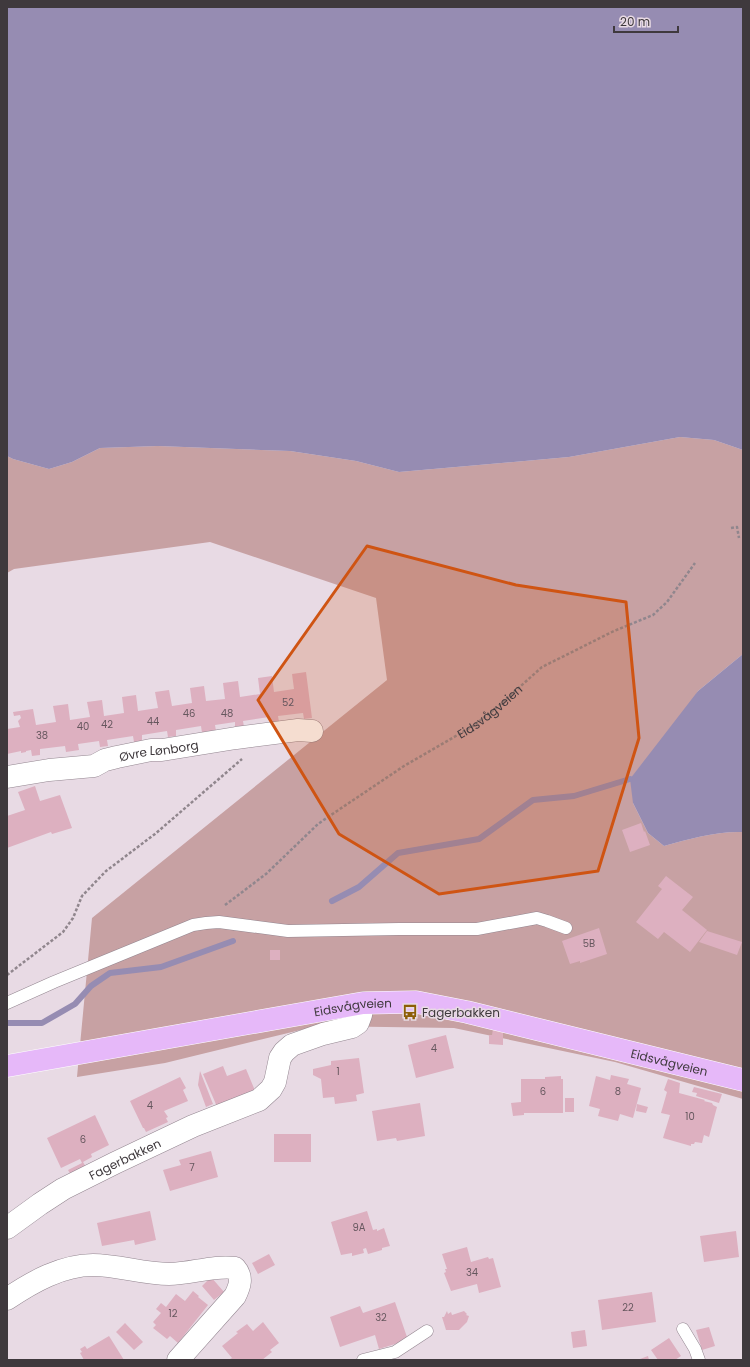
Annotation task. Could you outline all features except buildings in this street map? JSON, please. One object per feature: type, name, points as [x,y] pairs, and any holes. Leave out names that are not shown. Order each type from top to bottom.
[{"type":"main road","name":"Eidsvågveien","points":[[7,1066],[363,1002],[416,1002],[467,1012],[743,1080]]},
{"type":"street","name":"Øvre Lønborg","points":[[7,777],[49,770],[94,766],[105,760],[151,750],[162,750],[298,730],[312,731]]},
{"type":"street","name":"Fagerbakken","points":[[7,1228],[63,1189],[193,1126],[259,1100],[271,1089],[275,1082],[280,1058],[284,1052],[292,1045],[323,1034],[352,1027],[358,1023],[363,1002]]},
{"type":"street","points":[[7,1299],[37,1280],[69,1268],[93,1265],[159,1274],[181,1274],[225,1267],[235,1268],[239,1273],[240,1284],[235,1296],[178,1360]]},
{"type":"lane","points":[[7,1004],[54,982],[193,925],[206,922],[226,923],[288,932],[308,932],[399,929],[477,929],[537,918],[566,928]]},
{"type":"lane","points":[[683,1329],[699,1360]]},
{"type":"lane","points":[[363,1360],[395,1352],[427,1331]]},
{"type":"path","points":[[731,528],[737,527],[740,538]]},
{"type":"path","name":"Eidsvågveien","points":[[206,922],[214,912],[226,905],[266,874],[318,824],[404,766],[473,726],[496,709],[542,667],[614,631],[653,615],[667,602],[695,563]]},
{"type":"path","points":[[7,975],[63,932],[73,918],[82,896],[106,871],[155,834],[222,777],[239,762],[261,735]]},
{"type":"highlighted area","points":[[367,546],[516,585],[626,602],[639,738],[598,871],[439,894],[339,834],[258,700]]},
{"type":"shaded area","points":[[7,7],[743,7],[743,450],[714,440],[680,437],[569,457],[399,472],[356,461],[290,451],[158,446],[100,448],[72,462],[49,469],[7,456]]},
{"type":"shaded area","points":[[680,437],[714,440],[743,450],[743,654],[698,691],[633,803],[648,833],[664,846],[713,834],[743,832],[743,1099],[615,1062],[454,1028],[317,1026],[165,1063],[77,1077],[92,918],[387,680],[376,598],[210,542],[14,569],[7,573],[7,456],[49,469],[72,462],[100,448],[158,446],[290,451],[356,461],[399,472],[569,457]]},
{"type":"shaded area","points":[[743,654],[743,832],[713,834],[664,846],[648,833],[633,803],[630,779],[698,691]]},
{"type":"waterway","points":[[332,901],[359,887],[398,853],[479,839],[533,800],[574,796],[630,779]]},
{"type":"waterway","points":[[7,1023],[42,1023],[75,1004],[91,986],[110,973],[161,967],[233,941]]},
{"type":"place","name":"Fagerbakken","points":[[410,1012]]}]
